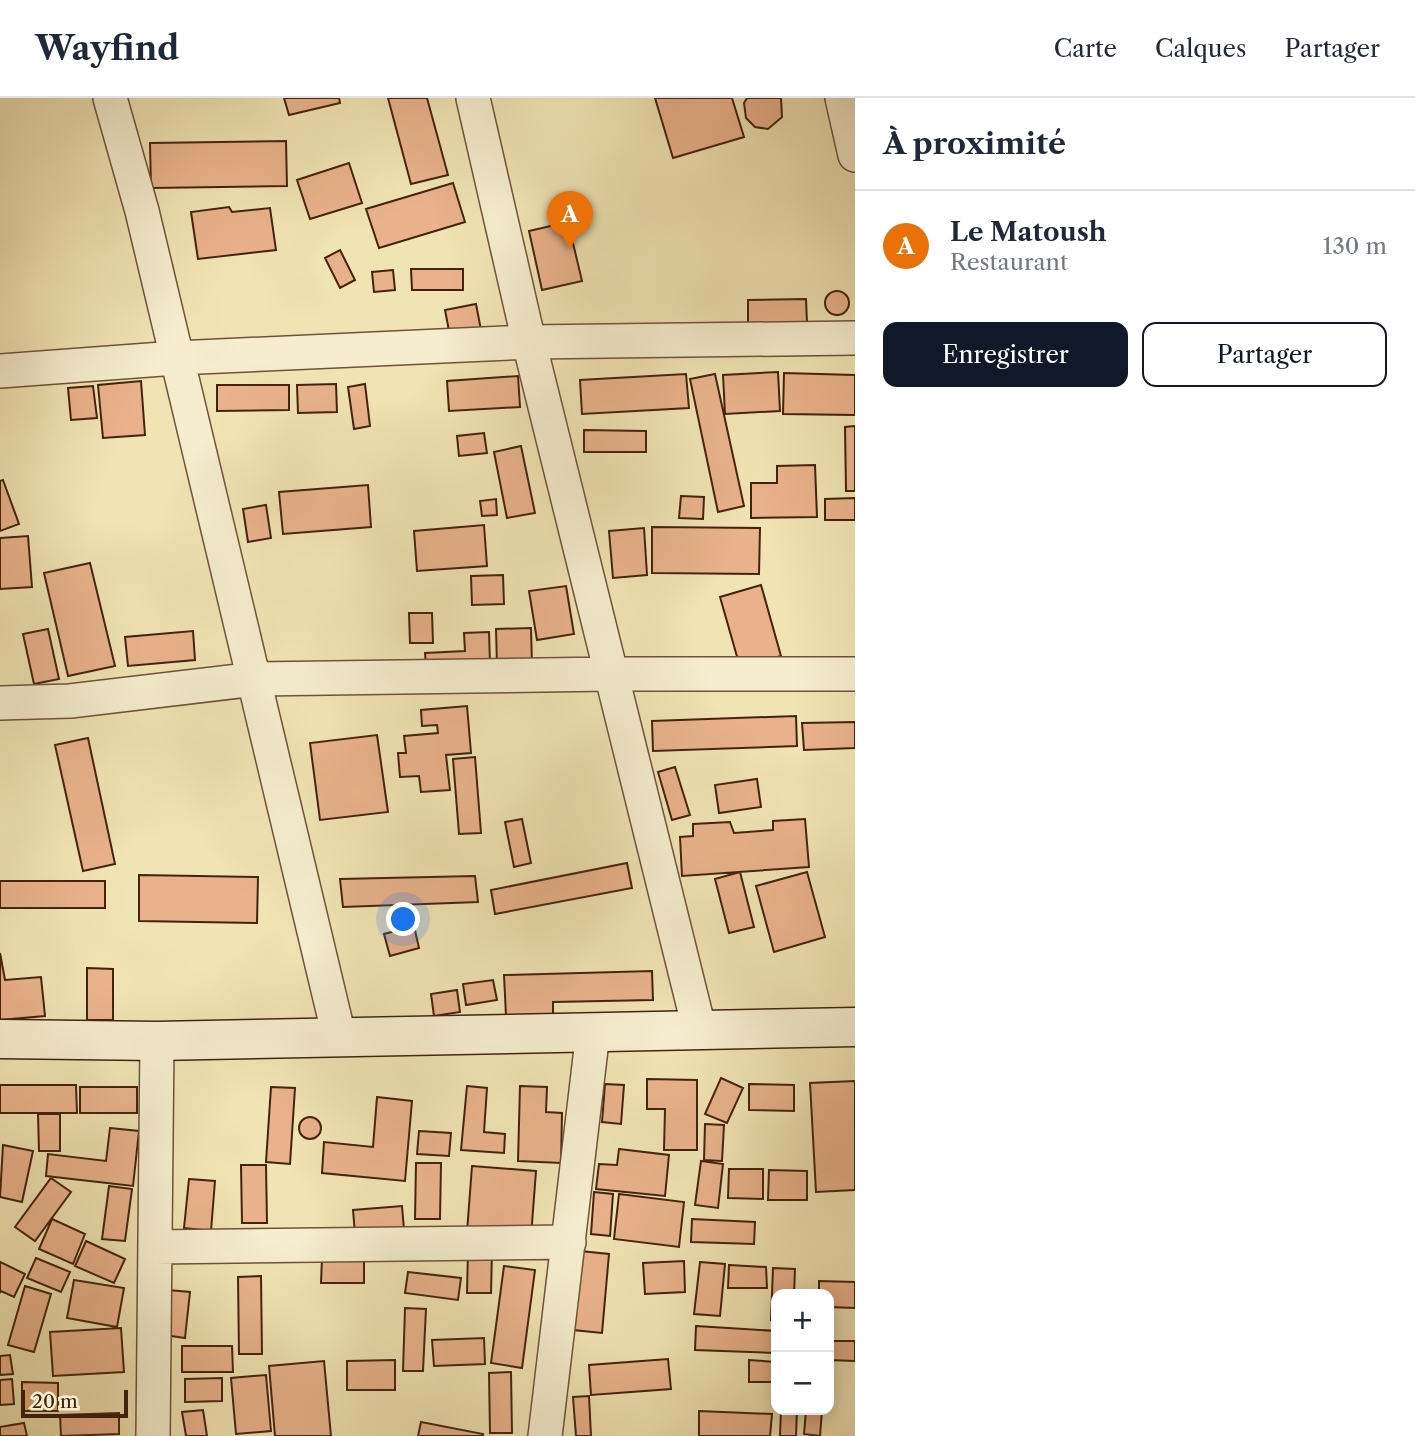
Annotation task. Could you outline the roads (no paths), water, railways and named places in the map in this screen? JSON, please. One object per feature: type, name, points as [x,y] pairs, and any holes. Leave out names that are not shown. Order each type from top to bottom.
[{"type":"main road","points":[[0,1039],[157,1041],[699,1028],[855,1027]]},
{"type":"street","points":[[110,98],[142,211],[256,679],[339,1036]]},
{"type":"street","points":[[473,98],[529,342],[699,1028]]},
{"type":"street","points":[[842,98],[855,155]]},
{"type":"street","points":[[0,371],[176,358],[529,342],[855,338]]},
{"type":"street","points":[[0,703],[70,701],[256,679],[855,674]]},
{"type":"street","points":[[545,1436],[593,1032]]},
{"type":"street","points":[[153,1436],[157,1041]]},
{"type":"street","points":[[155,1247],[569,1242]]},
{"type":"place","name":"Le Matoush","points":[[570,249]]}]
